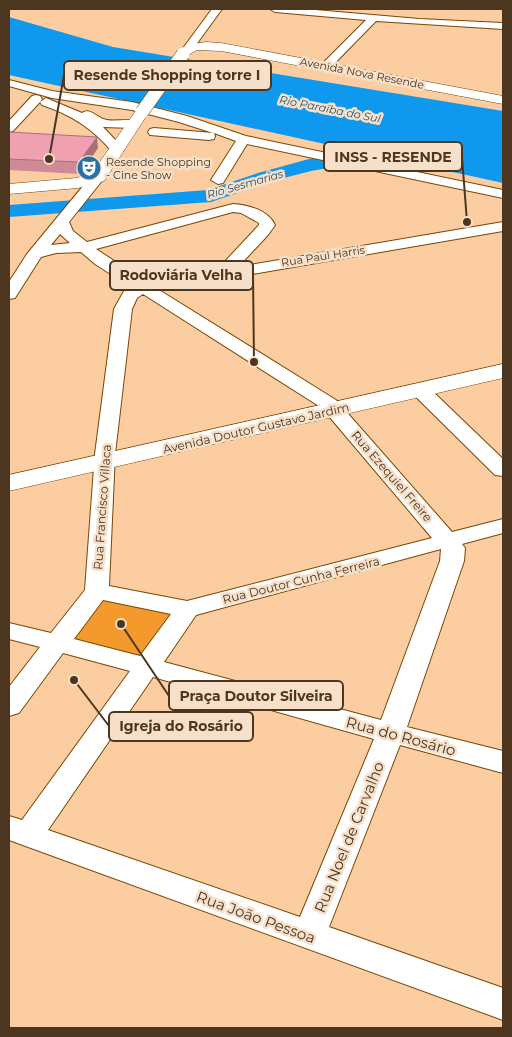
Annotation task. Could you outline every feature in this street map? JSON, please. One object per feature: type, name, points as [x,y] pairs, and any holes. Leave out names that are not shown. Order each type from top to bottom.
[{"type":"main road","name":"Avenida Nova Resende","points":[[184,53],[198,46],[220,47],[503,100]]},
{"type":"main road","points":[[9,190],[78,183],[98,177],[119,146],[135,114],[184,53]]},
{"type":"main road","name":"Avenida Doutor Gustavo Jardim","points":[[9,483],[105,458],[332,407],[503,365]]},
{"type":"main road","name":"Avenida Doutor Gustavo Jardim","points":[[332,407],[503,371]]},
{"type":"main road","name":"Avenida Doutor Gustavo Jardim","points":[[9,476],[105,458]]},
{"type":"street","points":[[184,53],[217,9]]},
{"type":"street","points":[[275,9],[374,18],[420,18],[503,26]]},
{"type":"street","points":[[326,66],[374,18]]},
{"type":"street","points":[[197,35],[205,41],[220,47]]},
{"type":"street","points":[[9,83],[86,113],[101,123],[135,114]]},
{"type":"street","points":[[9,90],[36,99],[51,98],[135,114],[183,119],[241,139]]},
{"type":"street","points":[[51,98],[119,146],[137,134],[175,129],[182,125],[183,119]]},
{"type":"street","points":[[9,128],[36,99]]},
{"type":"street","points":[[86,113],[99,112],[111,108],[135,114]]},
{"type":"street","points":[[154,132],[241,139],[503,194]]},
{"type":"street","points":[[218,180],[241,139]]},
{"type":"street","points":[[9,294],[35,254],[98,177]]},
{"type":"street","points":[[46,186],[68,189],[80,198]]},
{"type":"street","points":[[35,254],[59,247],[82,248],[232,208],[244,209],[265,220],[267,225],[263,232],[224,272]]},
{"type":"street","name":"Rua Ezequiel Freire","points":[[62,220],[67,233],[82,248],[142,288],[332,407],[449,541]]},
{"type":"street","name":"Rua Paul Harris","points":[[142,288],[224,272],[503,226]]},
{"type":"street","name":"Rua Francisco Villaca","points":[[97,591],[105,458],[123,310],[130,295],[142,288]]},
{"type":"street","points":[[420,390],[503,470]]},
{"type":"street","name":"Rua Doutor Cunha Ferreira","points":[[97,591],[187,609],[503,526]]},
{"type":"street","name":"Rua Noel de Carvalho","points":[[309,936],[390,734],[452,560],[454,553],[449,541]]},
{"type":"street","points":[[9,706],[56,642],[97,591]]},
{"type":"street","points":[[18,832],[146,666],[187,609]]},
{"type":"street","name":"Rua do Rosário","points":[[9,631],[146,666],[390,734],[503,762]]},
{"type":"street","name":"Rua João Pessoa","points":[[18,832],[503,1004]]},
{"type":"shaded area","points":[[98,592],[177,609],[144,657],[66,640]]},
{"type":"water","name":"Rio Paraíba do Sul","points":[[9,17],[113,47],[503,111],[503,183],[9,75]]},
{"type":"building","points":[[9,132],[97,137],[79,162],[9,159]]},
{"type":"waterway","name":"Rio Sesmarias","points":[[9,211],[211,196],[265,177],[309,165],[417,147]]},
{"type":"place","name":"Resende Shopping torre I","points":[[49,159]]},
{"type":"place","name":"Resende Shopping - Cine Show","points":[[89,168]]},
{"type":"place","name":"INSS - RESENDE","points":[[467,222]]},
{"type":"place","name":"Rodoviária Velha","points":[[254,362]]},
{"type":"place","name":"Praça Doutor Silveira","points":[[121,624]]},
{"type":"place","name":"Igreja do Rosário","points":[[74,680]]}]
